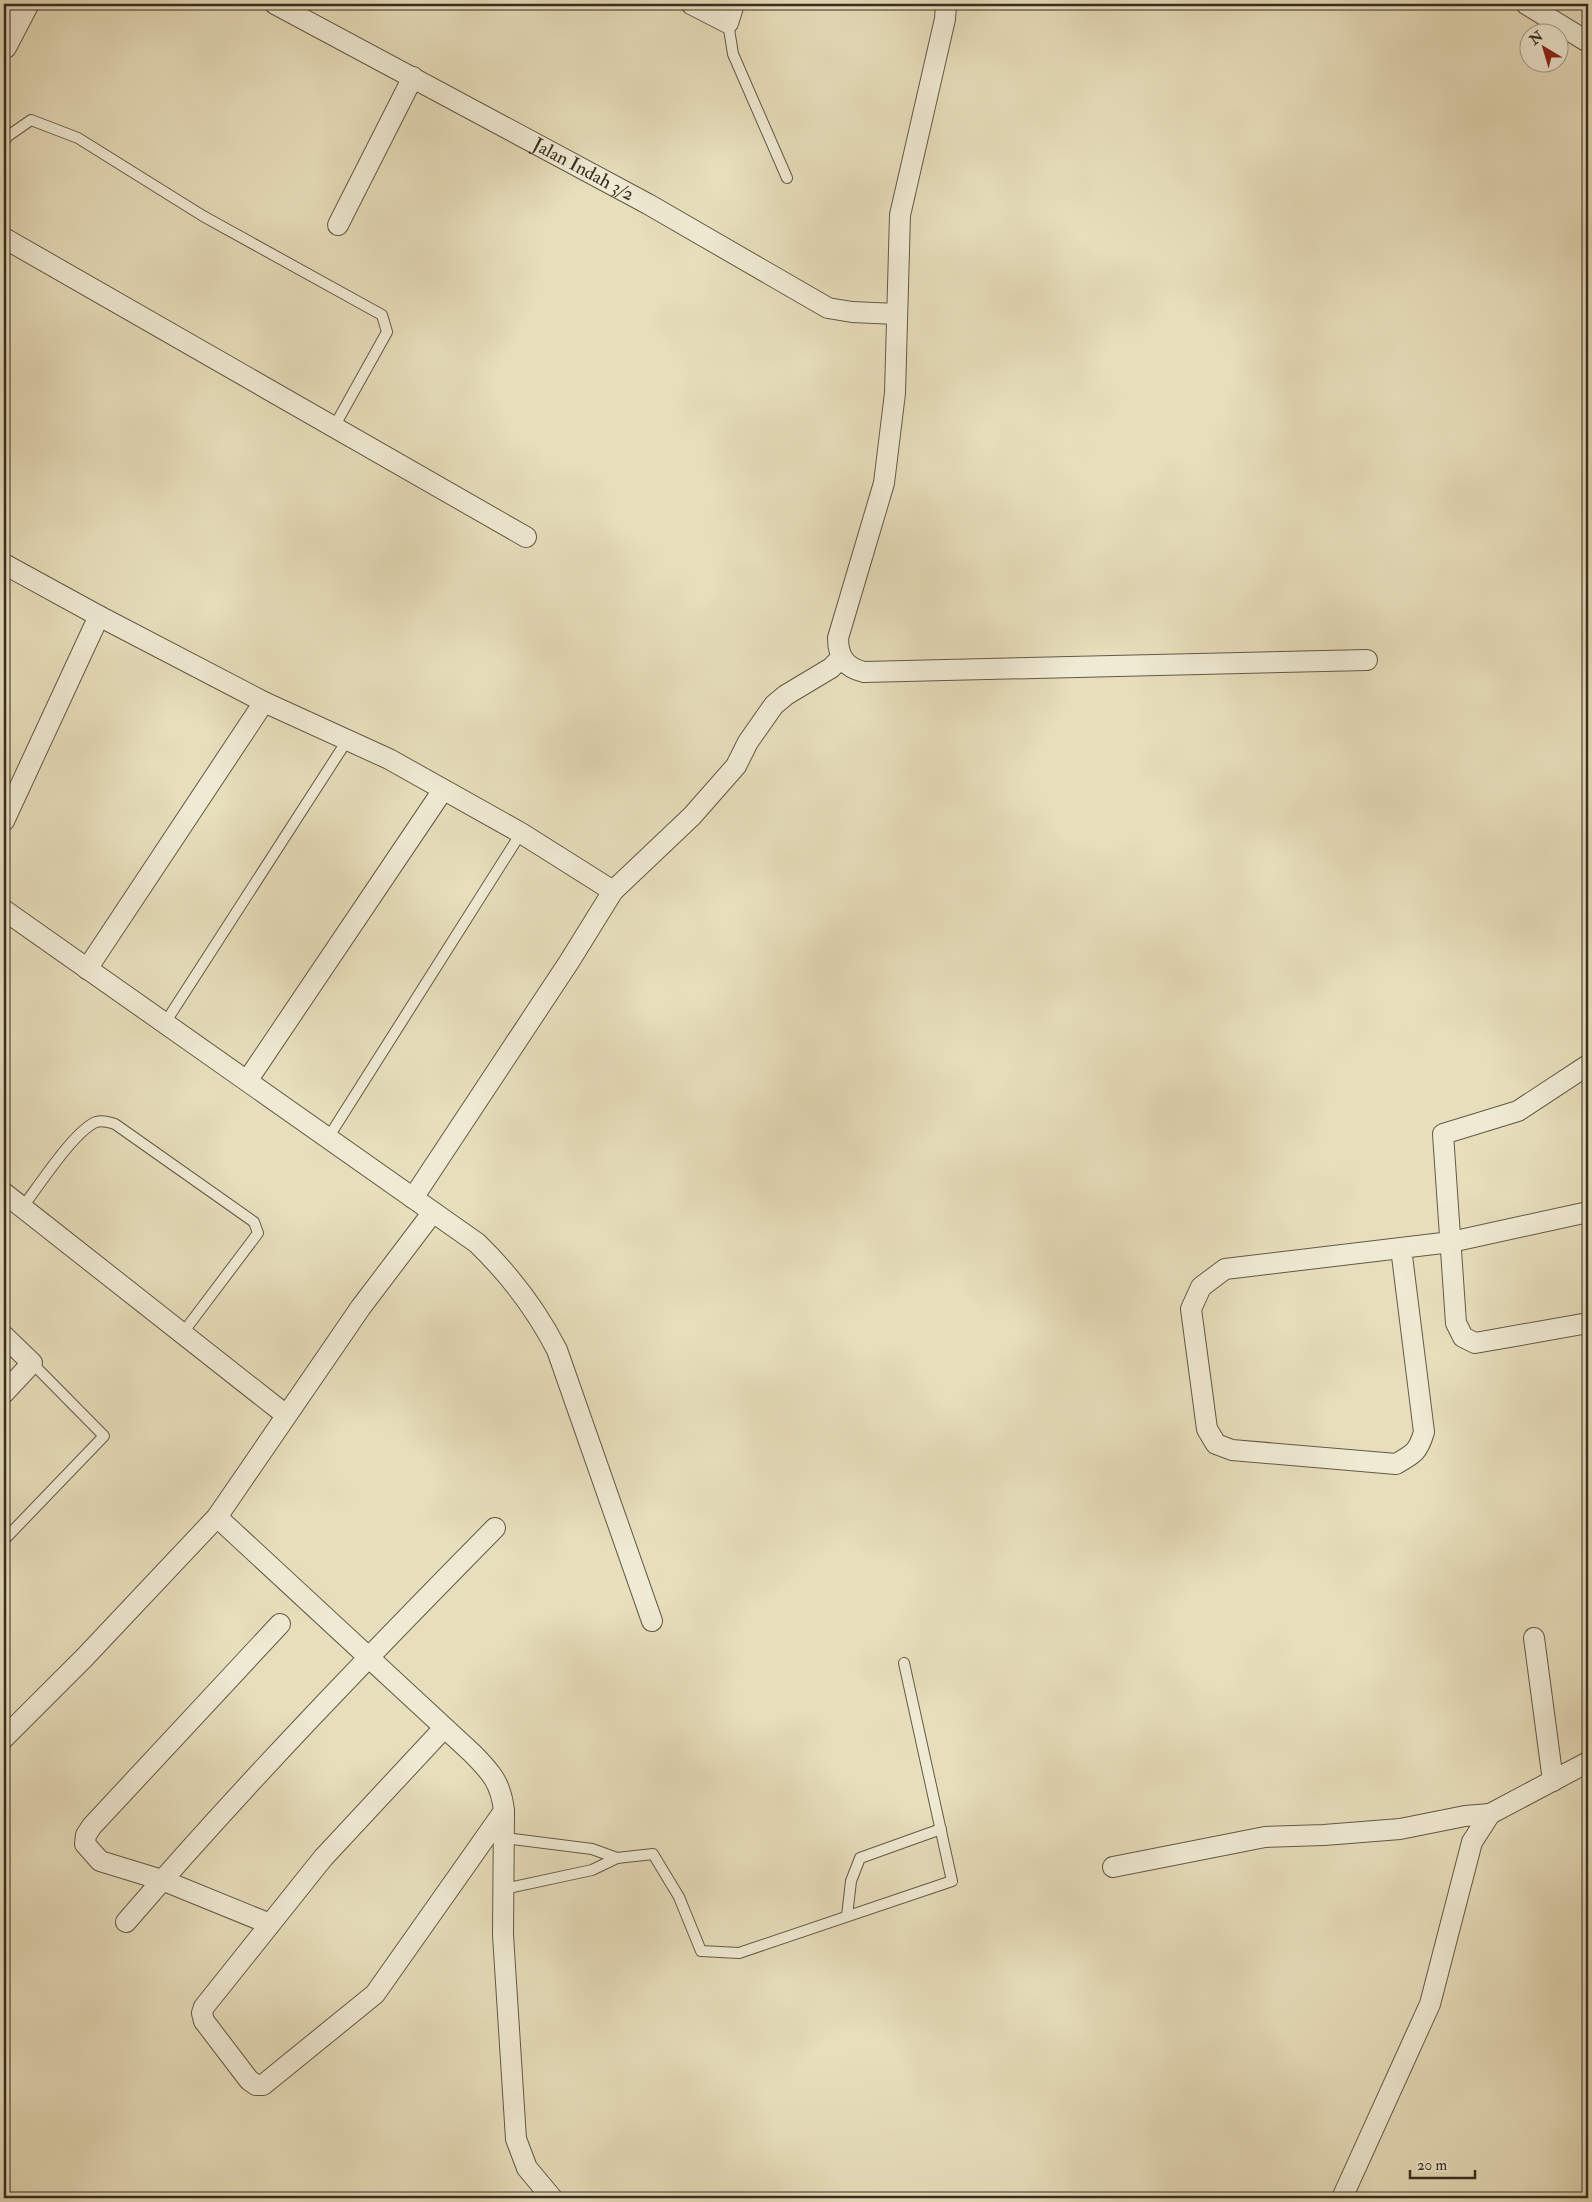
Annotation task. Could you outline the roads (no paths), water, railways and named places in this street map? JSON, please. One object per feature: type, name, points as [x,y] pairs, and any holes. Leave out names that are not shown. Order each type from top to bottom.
[{"type":"street","points":[[4,46],[26,4]]},
{"type":"street","name":"Jalan Indah 3/2","points":[[275,4],[648,204],[828,308],[852,312],[898,314]]},
{"type":"street","points":[[691,4],[728,24],[734,4]]},
{"type":"street","points":[[946,4],[900,215],[895,393],[884,483],[838,638],[838,649],[841,658],[855,670],[864,672],[1367,660]]},
{"type":"street","points":[[1526,4],[1588,42]]},
{"type":"street","points":[[338,225],[413,77]]},
{"type":"street","points":[[4,238],[526,537]]},
{"type":"street","points":[[4,564],[264,702],[389,759],[521,833],[613,891]]},
{"type":"street","points":[[4,821],[99,616]]},
{"type":"street","points":[[413,1198],[569,962],[613,891],[692,816],[730,772],[761,722],[774,705],[786,695],[831,668],[841,658]]},
{"type":"street","points":[[87,969],[264,702]]},
{"type":"street","points":[[247,1081],[443,790]]},
{"type":"street","points":[[4,910],[477,1243],[500,1265],[522,1291],[546,1328],[557,1350],[652,1621]]},
{"type":"street","points":[[1588,1065],[1518,1111],[1443,1134],[1456,1323],[1463,1337],[1474,1343],[1588,1323]]},
{"type":"street","points":[[4,1193],[286,1415]]},
{"type":"street","points":[[4,1738],[85,1657],[217,1517],[361,1307],[433,1212]]},
{"type":"street","points":[[1401,1248],[1424,1432],[1420,1446],[1413,1455],[1396,1464],[1232,1450],[1216,1444],[1207,1429],[1191,1309],[1201,1287],[1225,1269],[1451,1242],[1588,1212]]},
{"type":"street","points":[[4,1336],[32,1363],[4,1393]]},
{"type":"street","points":[[217,1517],[477,1758],[496,1780],[502,1793],[504,1811],[503,1935],[516,2139],[527,2168],[552,2198]]},
{"type":"street","points":[[126,1922],[162,1880],[368,1657],[495,1528]]},
{"type":"street","points":[[270,1924],[162,1880],[100,1861],[85,1844],[86,1835],[280,1624]]},
{"type":"street","points":[[1534,1638],[1553,1781]]},
{"type":"street","points":[[444,1728],[323,1858],[204,2007],[202,2013],[204,2021],[250,2080],[256,2085],[263,2085],[375,1994],[504,1811]]},
{"type":"street","points":[[1113,1867],[1264,1837],[1324,1835],[1400,1829],[1465,1816],[1490,1814],[1588,1762]]},
{"type":"street","points":[[1342,2198],[1430,2004],[1472,1842],[1490,1814]]},
{"type":"lane","points":[[728,24],[734,54],[787,178]]},
{"type":"lane","points":[[4,142],[8,136],[31,120],[78,138],[203,216],[382,315],[388,332],[334,427]]},
{"type":"lane","points":[[165,1023],[348,740]]},
{"type":"lane","points":[[328,1138],[521,833]]},
{"type":"lane","points":[[22,1208],[78,1136],[97,1122],[105,1121],[115,1124],[254,1222],[258,1233],[182,1334]]},
{"type":"lane","points":[[4,1540],[104,1436],[32,1363]]},
{"type":"lane","points":[[504,1888],[592,1870],[617,1858],[653,1854],[679,1898],[702,1951],[739,1953],[952,1881],[904,1663]]},
{"type":"lane","points":[[846,1916],[851,1881],[860,1858],[941,1829]]},
{"type":"lane","points":[[505,1838],[592,1850],[617,1858]]}]
